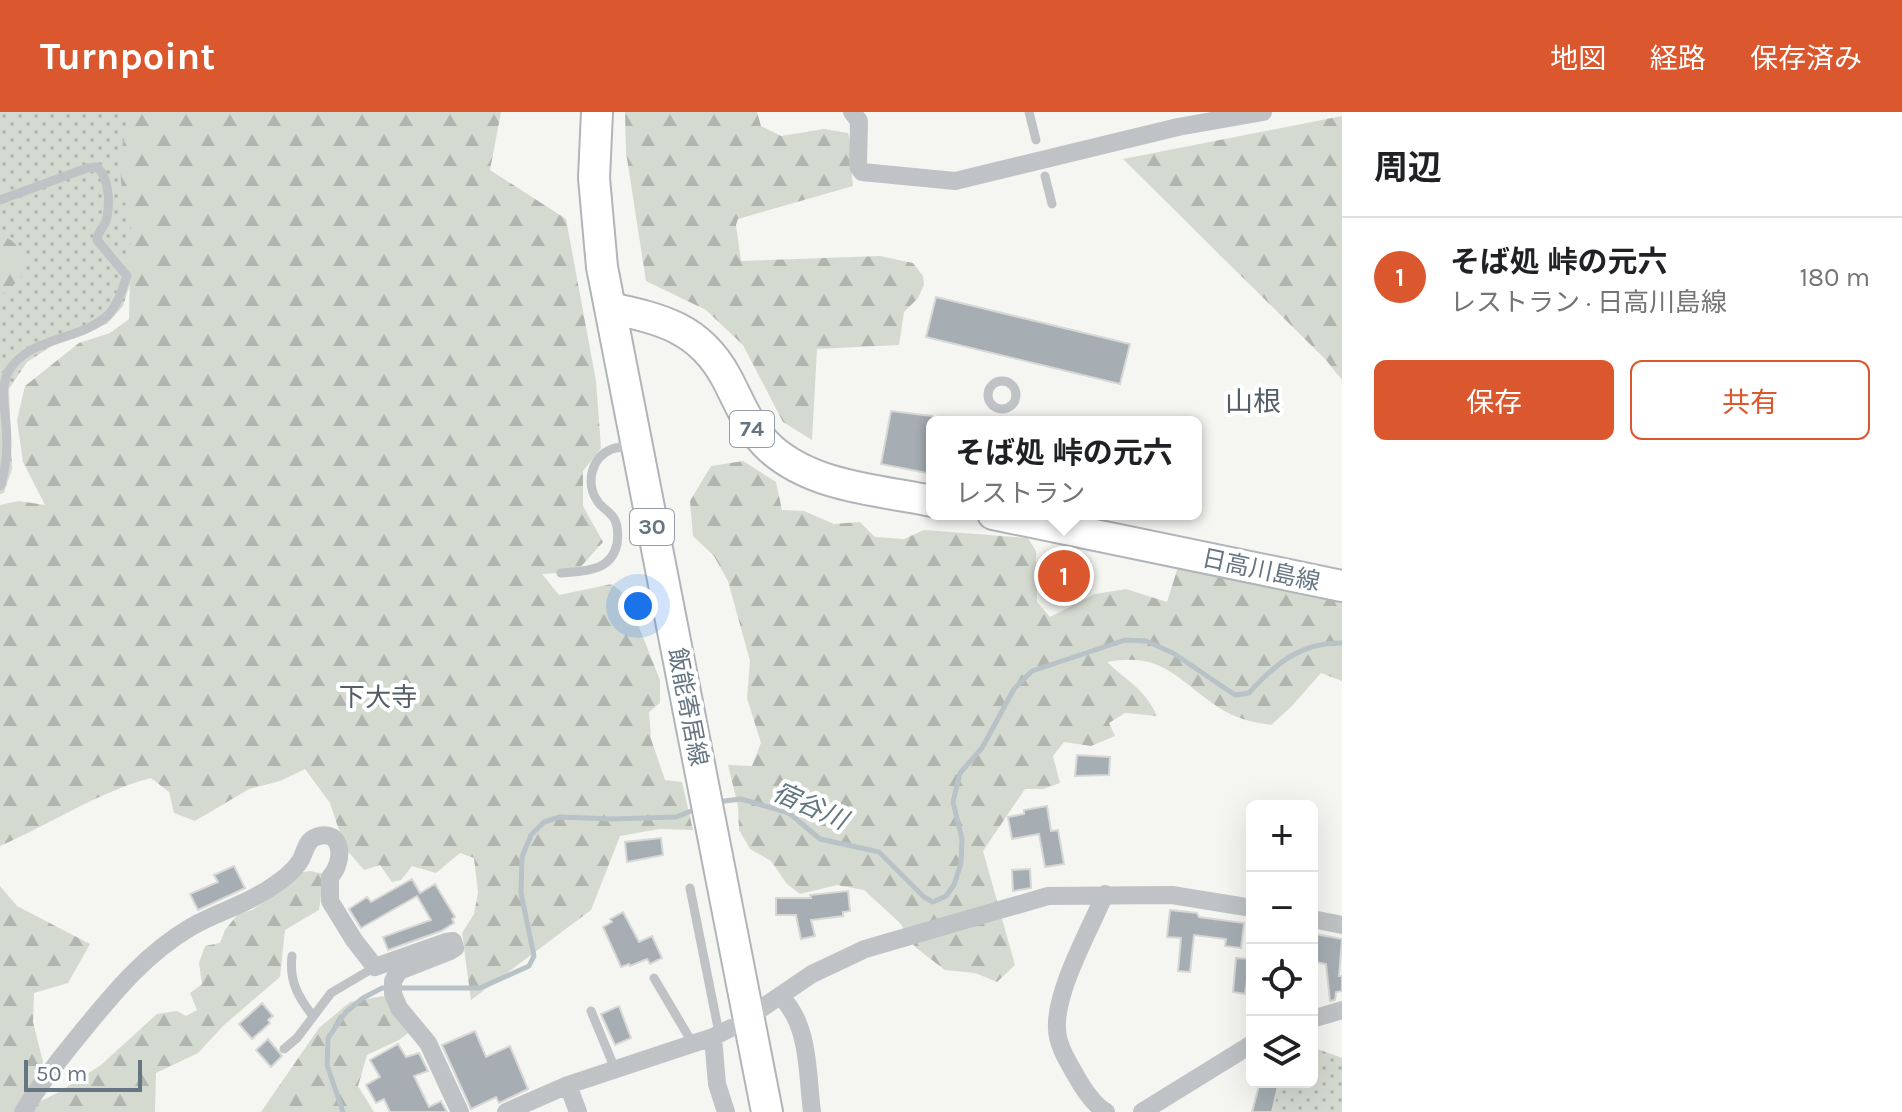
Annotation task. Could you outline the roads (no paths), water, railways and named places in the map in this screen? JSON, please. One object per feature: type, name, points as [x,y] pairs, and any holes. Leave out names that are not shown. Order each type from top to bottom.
[{"type":"main road","name":"飯能寄居線","points":[[597,112],[594,152],[596,216],[610,308],[767,1112]]},
{"type":"main road","name":"74","points":[[610,308],[664,320],[696,341],[718,365],[758,436],[798,468],[832,481],[926,500]]},
{"type":"main road","name":"日高川島線","points":[[1026,520],[1342,586]]},
{"type":"street","points":[[852,112],[859,121],[858,166],[862,172],[955,181],[1178,127],[1263,112]]},
{"type":"street","points":[[23,1112],[40,1083],[130,974],[162,946],[192,926],[270,889],[288,876],[314,837],[331,837],[339,845],[341,859],[330,877],[330,901],[375,967],[446,942],[453,941],[455,944],[450,951],[399,971],[393,981],[393,994],[399,1008],[428,1043],[460,1112]]},
{"type":"street","points":[[1105,894],[1059,1006],[1056,1030],[1064,1054],[1079,1081],[1106,1112]]},
{"type":"street","points":[[762,1008],[812,974],[865,949],[1048,896],[1172,895],[1246,907]]},
{"type":"street","points":[[1318,920],[1342,925]]},
{"type":"street","points":[[780,996],[795,1013],[802,1030],[812,1112]]},
{"type":"street","points":[[1318,1017],[1342,1010]]},
{"type":"street","points":[[506,1112],[568,1085],[721,1033],[717,1084],[726,1112]]},
{"type":"street","points":[[1142,1112],[1246,1048]]},
{"type":"street","points":[[568,1085],[578,1112]]},
{"type":"lane","points":[[1029,112],[1036,140]]},
{"type":"lane","points":[[0,200],[97,167],[108,185],[107,219],[97,234],[97,240],[127,276],[112,311],[104,318],[51,340],[9,369],[1,388],[7,448],[6,468],[0,486]]},
{"type":"lane","points":[[1045,176],[1052,204]]},
{"type":"lane","points":[[1000,409],[1000,416]]},
{"type":"lane","points":[[561,573],[599,568],[614,553],[618,531],[614,519],[598,503],[591,479],[594,466],[611,449],[636,445]]},
{"type":"lane","points":[[690,888],[721,1033]]},
{"type":"lane","points":[[292,956],[290,969],[293,986],[313,1016]]},
{"type":"lane","points":[[284,1049],[297,1038],[331,993],[375,967]]},
{"type":"lane","points":[[654,978],[693,1044]]},
{"type":"lane","points":[[591,1011],[615,1069]]},
{"type":"waterway","name":"宿谷川","points":[[716,802],[741,799],[789,813],[820,839],[879,852],[924,897],[933,902],[946,896],[954,885],[961,863],[962,839],[953,802],[960,773],[982,748],[1014,689],[1032,671],[1125,640],[1146,641],[1173,653],[1235,695],[1249,693],[1279,664],[1301,651],[1314,646],[1342,643]]},
{"type":"waterway","name":"宿谷川","points":[[343,1112],[327,1065],[328,1038],[346,1012],[363,998],[382,988],[480,988],[529,966],[534,956],[521,893],[522,857],[531,835],[544,822],[560,817],[676,817],[699,808]]},
{"type":"place","name":"そば処 峠の元六","points":[[1064,576]]},
{"type":"district","name":"山根","points":[[1253,401]]},
{"type":"district","name":"下大寺","points":[[378,697]]}]
